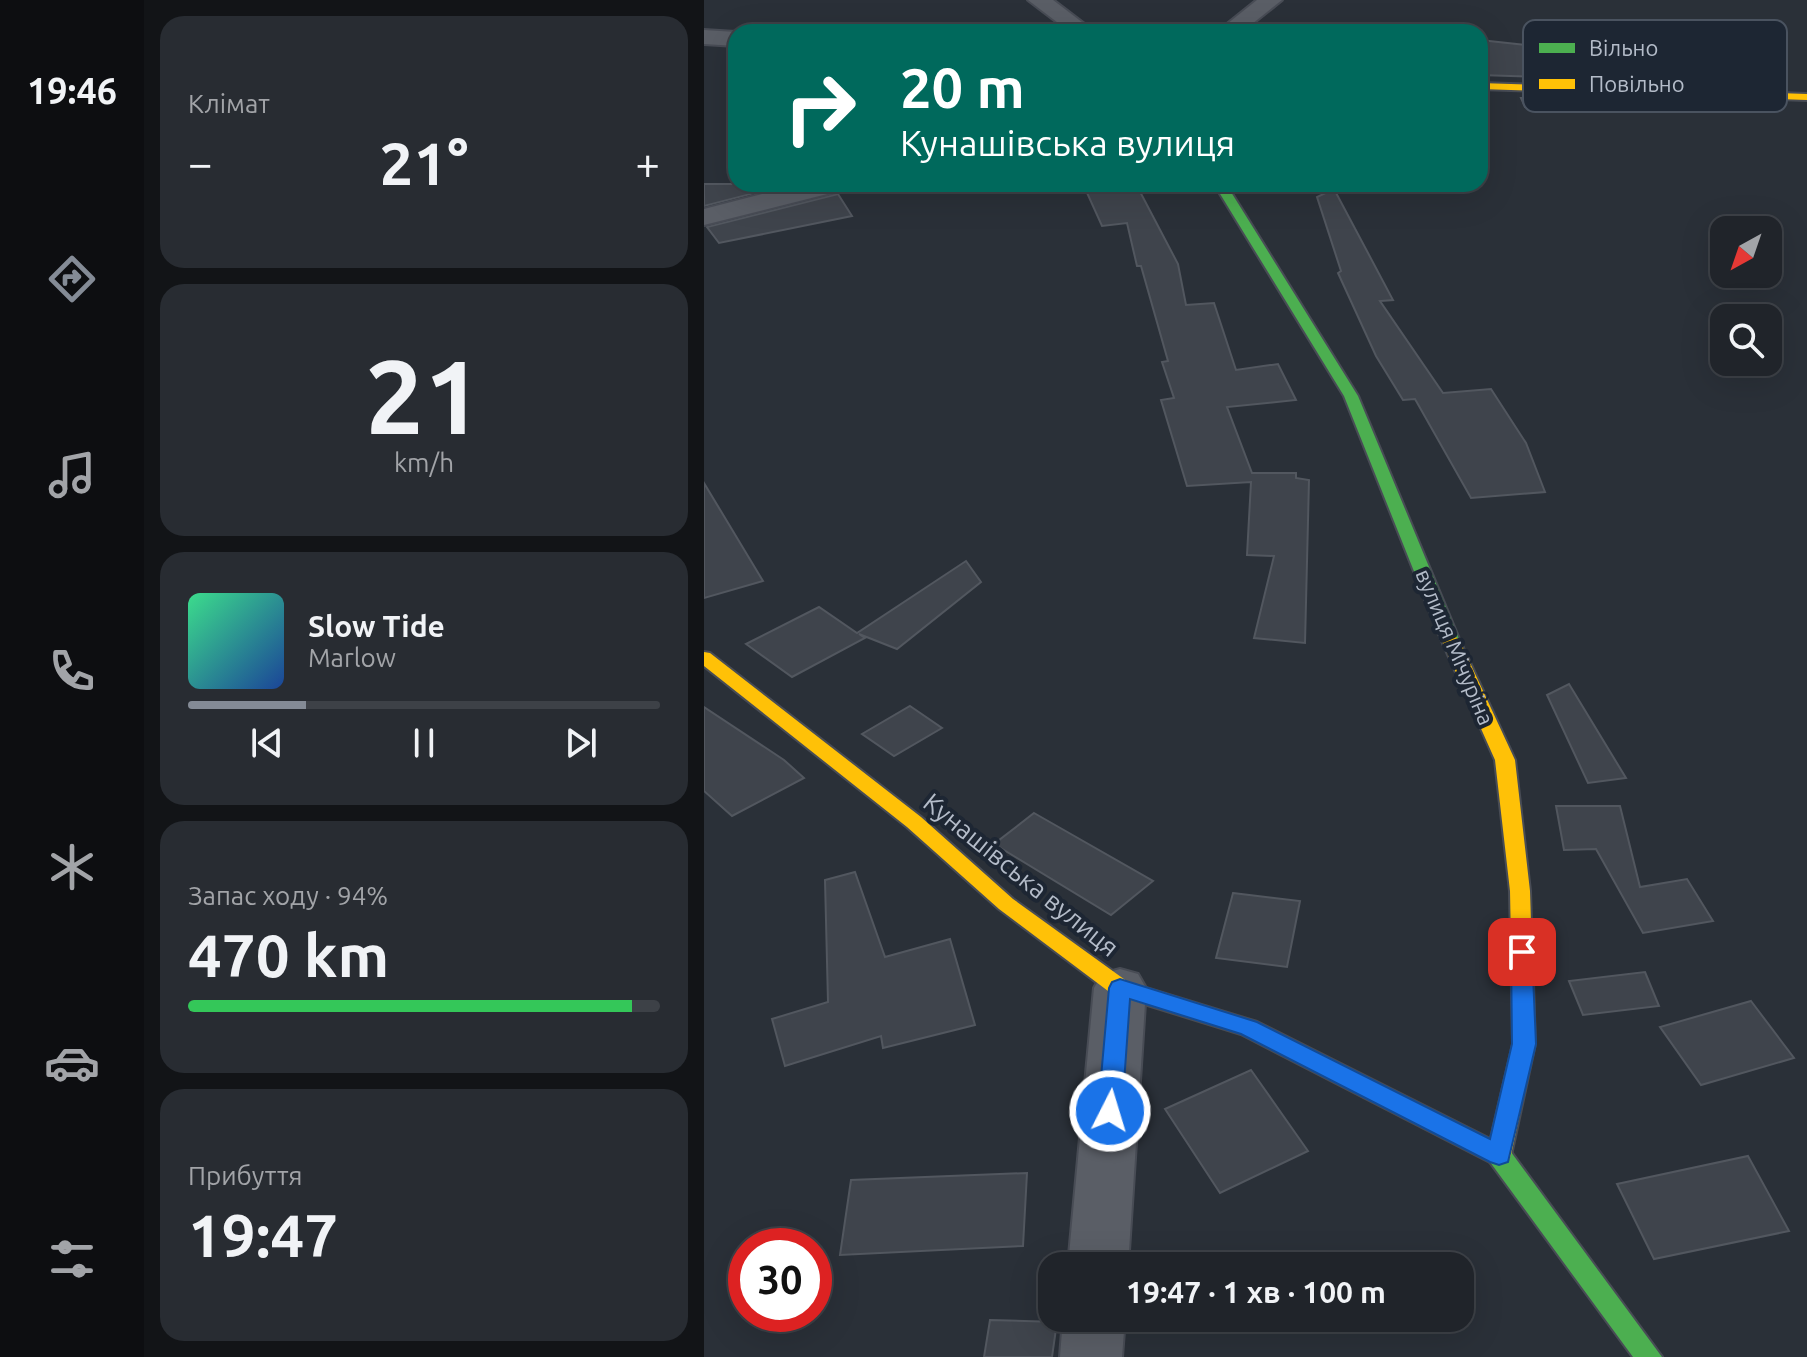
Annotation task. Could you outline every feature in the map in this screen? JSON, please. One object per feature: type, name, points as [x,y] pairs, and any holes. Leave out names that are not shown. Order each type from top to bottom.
[{"type":"street","points":[[1039,0],[1073,24]]},
{"type":"street","points":[[1239,24],[1271,0]]},
{"type":"street","points":[[704,37],[728,38]]},
{"type":"street","points":[[1488,86],[1523,87]]},
{"type":"street","points":[[1787,96],[1807,97]]},
{"type":"street","points":[[704,217],[802,192]]},
{"type":"street","name":"вулиця Мічуріна","points":[[1225,192],[1351,396],[1449,636],[1505,760],[1520,891],[1524,1044],[1499,1155]]},
{"type":"street","name":"Кунашівська вулиця","points":[[704,657],[914,822],[1006,904],[1120,988],[1249,1028],[1499,1155],[1649,1357]]},
{"type":"street","points":[[1099,1252],[1120,988]]},
{"type":"street","points":[[1091,1357],[1093,1332]]},
{"type":"building","points":[[1488,41],[1523,45],[1523,76],[1488,75]]},
{"type":"building","points":[[704,184],[728,184],[728,192],[758,192],[704,206]]},
{"type":"building","points":[[1087,192],[1140,192],[1178,264],[1186,305],[1214,303],[1236,370],[1278,364],[1296,400],[1227,407],[1252,473],[1296,473],[1296,478],[1309,480],[1305,643],[1254,638],[1274,556],[1247,555],[1251,482],[1187,486],[1161,400],[1174,398],[1162,362],[1168,361],[1141,266],[1137,266],[1127,223],[1102,226]]},
{"type":"building","points":[[1336,192],[1393,300],[1380,301],[1443,393],[1491,389],[1526,443],[1545,492],[1471,498],[1415,399],[1403,400],[1376,356],[1338,273],[1341,271],[1317,197]]},
{"type":"building","points":[[838,194],[852,216],[719,243],[707,227]]},
{"type":"building","points":[[704,483],[763,581],[704,598]]},
{"type":"building","points":[[966,561],[981,582],[897,649],[859,634],[865,638],[792,677],[746,644],[819,607],[857,633]]},
{"type":"building","points":[[1569,684],[1626,778],[1588,783],[1547,695]]},
{"type":"building","points":[[910,706],[942,728],[894,756],[862,734]]},
{"type":"building","points":[[704,707],[784,760],[804,778],[732,816],[704,791]]},
{"type":"building","points":[[1556,806],[1620,806],[1640,887],[1687,879],[1713,921],[1643,933],[1596,849],[1564,850]]},
{"type":"building","points":[[1034,813],[1153,881],[1111,915],[994,844]]},
{"type":"building","points":[[855,872],[885,957],[950,939],[975,1025],[883,1048],[881,1036],[785,1066],[772,1019],[828,1002],[825,880]]},
{"type":"building","points":[[1233,893],[1300,901],[1287,967],[1216,958]]},
{"type":"building","points":[[1645,972],[1659,1006],[1583,1015],[1569,981]]},
{"type":"building","points":[[1751,1001],[1794,1058],[1701,1085],[1660,1027]]},
{"type":"building","points":[[1251,1070],[1308,1151],[1220,1193],[1165,1109]]},
{"type":"building","points":[[1748,1156],[1789,1231],[1654,1259],[1617,1184]]},
{"type":"building","points":[[1027,1173],[1023,1246],[840,1255],[851,1180]]},
{"type":"building","points":[[990,1320],[1038,1321],[1038,1332],[1056,1332],[1052,1357],[984,1357]]},
{"type":"traffic: fast","points":[[1225,192],[1351,396],[1450,639]]},
{"type":"traffic: fast","points":[[1120,988],[1249,1028],[1499,1155],[1649,1357]]},
{"type":"traffic: slow","points":[[1488,86],[1523,87]]},
{"type":"traffic: slow","points":[[1787,96],[1807,97]]},
{"type":"traffic: slow","points":[[1450,639],[1505,760],[1520,891],[1524,1044],[1499,1155]]},
{"type":"traffic: slow","points":[[704,657],[914,822],[1006,904],[1120,988]]},
{"type":"route","points":[[1110,1111],[1120,988],[1249,1028],[1499,1155],[1524,1044],[1522,952]]}]
